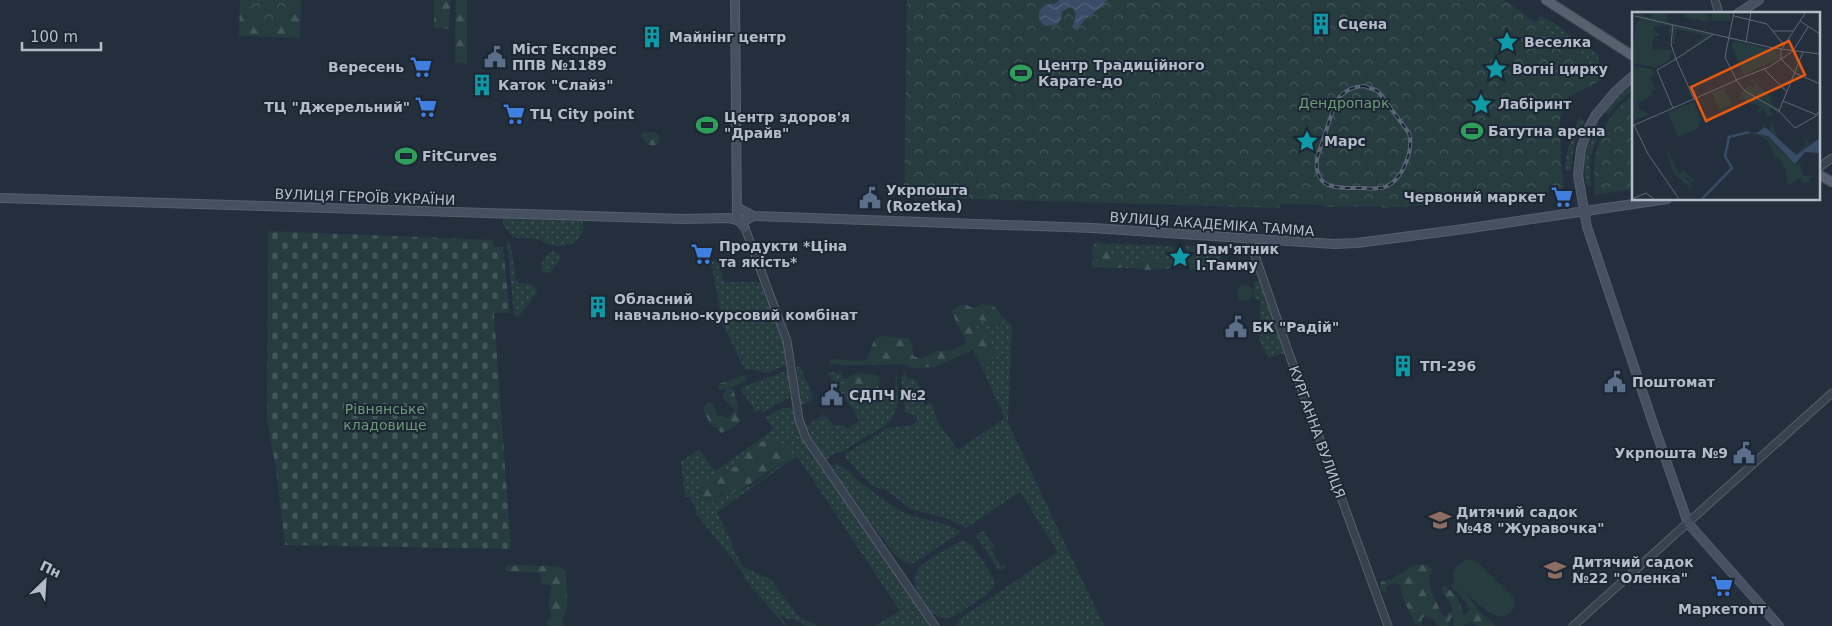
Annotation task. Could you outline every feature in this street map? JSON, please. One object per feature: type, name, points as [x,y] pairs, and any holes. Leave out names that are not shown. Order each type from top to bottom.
[{"type":"main road","points":[[735,0],[743,217]]},
{"type":"main road","points":[[1546,0],[1632,55]]},
{"type":"main road","points":[[1740,12],[1759,0]]},
{"type":"main road","points":[[1632,77],[1604,104],[1595,116],[1587,131],[1581,149],[1578,175],[1587,227],[1688,523],[1779,626]]},
{"type":"main road","points":[[1820,175],[1832,182]]},
{"type":"main road","name":"ВУЛИЦЯ ГЕРОЇВ УКРАЇНИ","points":[[0,198],[683,219],[743,217]]},
{"type":"main road","name":"ВУЛИЦЯ АКАДЕМІКА ТАММА","points":[[743,217],[1016,225],[1334,244],[1357,243],[1659,200]]},
{"type":"street","points":[[1820,167],[1832,158]]},
{"type":"street","points":[[743,217],[787,341],[799,420],[806,438],[935,626]]},
{"type":"street","name":"КУРГАННА ВУЛИЦЯ","points":[[1248,238],[1388,626]]},
{"type":"street","points":[[1573,626],[1832,393]]},
{"type":"green space","points":[[240,0],[301,0],[300,38],[239,36]]},
{"type":"green space","points":[[251,0],[289,0],[288,26],[250,24]]},
{"type":"green space","points":[[434,0],[450,0],[449,29],[434,28]]},
{"type":"green space","points":[[456,0],[467,0],[467,64],[455,63]]},
{"type":"green space","name":"Дендропарк","points":[[907,0],[1504,0],[1601,68],[1601,80],[1567,98],[1560,117],[1564,190],[1495,200],[1382,208],[1382,206],[1324,207],[1321,205],[1280,204],[1279,208],[904,197]]},
{"type":"green space","points":[[1540,15],[1565,31],[1582,47],[1597,53],[1601,68],[1536,23]]},
{"type":"green space","points":[[1632,86],[1632,92],[1620,101],[1609,114],[1604,112],[1617,97]]},
{"type":"green space","points":[[1632,96],[1632,189],[1595,195],[1594,166],[1600,139],[1612,115]]},
{"type":"green space","points":[[1579,118],[1584,120],[1574,144],[1571,170],[1566,171],[1568,149]]},
{"type":"green space","points":[[1597,125],[1602,126],[1590,157],[1591,186],[1587,186],[1585,178],[1586,154]]},
{"type":"green space","points":[[653,132],[659,134],[660,140],[657,145],[648,145],[641,135]]},
{"type":"green space","points":[[503,217],[582,220],[584,228],[582,234],[574,242],[565,246],[554,246],[537,239],[513,237],[503,225]]},
{"type":"green space","name":"Рівнянське кладовище","points":[[268,231],[493,240],[493,247],[503,247],[510,313],[494,313],[494,315],[511,549],[285,545],[276,469],[267,420]]},
{"type":"green space","points":[[507,240],[511,246],[516,279],[520,283],[532,284],[537,290],[518,317],[514,315]]},
{"type":"green space","points":[[1097,242],[1104,243],[1108,246],[1111,253],[1122,258],[1124,262],[1122,267],[1109,268],[1102,266],[1093,259],[1093,248]]},
{"type":"green space","points":[[1094,243],[1174,246],[1173,266],[1169,269],[1092,267]]},
{"type":"green space","points":[[1186,246],[1222,247],[1220,271],[1189,270],[1186,266]]},
{"type":"green space","points":[[554,251],[560,255],[559,261],[550,273],[543,272],[541,268],[543,260],[549,253]]},
{"type":"green space","points":[[1148,252],[1156,261],[1169,262],[1170,266],[1152,270],[1134,267],[1133,264],[1142,259],[1144,254]]},
{"type":"green space","points":[[718,260],[724,282],[760,282],[783,342],[787,365],[766,373],[752,369],[745,370],[723,325],[711,262]]},
{"type":"green space","points":[[1206,262],[1217,264],[1219,266],[1218,270],[1215,272],[1188,269],[1188,263]]},
{"type":"green space","points":[[1259,281],[1273,320],[1260,320],[1260,300],[1254,299],[1254,282]]},
{"type":"green space","points":[[1245,285],[1251,287],[1253,293],[1251,299],[1245,301],[1239,299],[1237,293],[1239,287]]},
{"type":"green space","points":[[983,304],[992,305],[1002,319],[1002,325],[999,328],[988,321],[978,320],[976,326],[989,334],[988,346],[994,352],[992,363],[988,367],[980,363],[973,350],[935,367],[910,368],[897,364],[846,365],[831,364],[829,362],[831,359],[859,361],[867,359],[873,343],[877,338],[883,336],[908,338],[912,344],[913,356],[922,359],[936,351],[952,350],[964,345],[966,341],[952,311],[959,305],[967,305],[973,308]]},
{"type":"green space","points":[[997,311],[1012,326],[1008,423],[1104,626],[955,626],[961,618],[1058,552],[1020,492],[966,528],[949,519],[911,509],[886,490],[872,486],[845,457],[847,453],[888,428],[912,425],[917,421],[916,416],[905,412],[901,377],[905,373],[907,379],[913,378],[917,381],[924,405],[932,403],[937,421],[958,450],[1005,418],[956,312]]},
{"type":"green space","points":[[1260,323],[1274,324],[1285,353],[1269,358],[1259,341]]},
{"type":"green space","points":[[797,367],[800,367],[813,396],[813,399],[803,405],[800,404]]},
{"type":"green space","points":[[788,370],[790,397],[763,412],[761,409],[756,412],[740,388]]},
{"type":"green space","points":[[896,371],[898,399],[892,418],[887,424],[826,460],[811,437],[807,426],[824,414],[833,425],[844,425],[847,429],[859,421],[827,372],[842,373],[842,378],[853,379],[854,374],[879,376],[878,396],[887,396],[887,394],[895,394]]},
{"type":"green space","points":[[857,373],[878,375],[881,378],[879,382],[866,386],[852,397],[847,393],[844,384],[849,377]]},
{"type":"green space","points":[[744,375],[747,379],[741,383],[729,388],[718,389],[719,384]]},
{"type":"green space","points":[[730,388],[734,391],[738,405],[736,414],[741,421],[722,433],[715,427],[712,427],[703,410],[707,402],[711,402],[717,415],[728,418],[735,410],[723,398],[723,395]]},
{"type":"green space","points":[[783,408],[792,408],[797,428],[804,443],[930,626],[874,626],[900,611],[797,456],[717,512],[743,567],[770,579],[799,617],[818,626],[804,626],[803,623],[794,619],[787,619],[782,615],[781,617],[788,626],[786,626],[744,579],[744,574],[696,514],[696,508],[689,497],[685,497],[681,462],[699,449],[713,469],[717,470],[773,430],[766,417]],"holes":[[[755,446],[788,461],[753,484],[721,495],[714,502],[705,503],[701,497],[705,477],[710,482],[713,482],[723,471],[737,466]]]},
{"type":"green space","points":[[775,439],[788,447],[790,458],[743,488],[720,494],[714,502],[705,503],[702,501],[698,483],[700,479],[705,477],[710,482],[713,482],[723,471],[737,466],[752,447]]},
{"type":"green space","points":[[837,464],[892,506],[903,512],[947,525],[961,532],[914,563],[905,562],[895,555],[862,512],[831,466]]},
{"type":"green space","points":[[983,531],[995,547],[991,550],[1001,566],[1006,564],[1003,570],[998,569],[977,537],[978,533]]},
{"type":"green space","points":[[963,540],[972,545],[994,578],[994,586],[988,594],[959,613],[943,618],[931,612],[925,606],[917,591],[915,575],[918,569],[926,562]]},
{"type":"green space","points":[[1468,559],[1477,562],[1511,595],[1515,606],[1511,612],[1501,616],[1490,613],[1454,581],[1454,570],[1461,562]]},
{"type":"green space","points":[[1419,564],[1429,566],[1432,570],[1429,579],[1430,588],[1442,615],[1446,616],[1453,610],[1443,592],[1442,586],[1455,595],[1464,615],[1469,611],[1468,605],[1452,587],[1451,584],[1455,582],[1480,612],[1495,626],[1477,626],[1471,622],[1462,626],[1453,626],[1454,619],[1452,617],[1449,626],[1437,626],[1435,621],[1426,616],[1422,618],[1421,626],[1416,625],[1405,603],[1399,584],[1389,585],[1383,593],[1380,587],[1381,582],[1392,579],[1410,567]]},
{"type":"green space","points":[[506,566],[559,567],[566,571],[567,603],[563,621],[565,626],[548,626],[547,622],[552,618],[548,603],[552,586],[541,583],[541,573],[506,571]]},
{"type":"water","points":[[1059,0],[1107,0],[1076,30],[1072,27],[1076,16],[1075,11],[1071,7],[1062,11],[1061,19],[1057,25],[1046,26],[1039,19],[1040,11],[1045,5],[1055,4]]},
{"type":"railway","points":[[1364,86],[1378,91],[1409,133],[1410,148],[1406,164],[1397,178],[1382,188],[1341,188],[1327,185],[1319,176],[1317,158],[1335,104],[1340,96],[1347,91],[1364,86]]},
{"type":"place","name":"Сцена","points":[[1321,24]]},
{"type":"place","name":"Майнінг центр","points":[[652,37]]},
{"type":"place","name":"Веселка","points":[[1507,42]]},
{"type":"place","name":"Міст Експрес ППВ №1189","points":[[495,57]]},
{"type":"place","name":"Вересень","points":[[421,67]]},
{"type":"place","name":"Вогні цирку","points":[[1496,69]]},
{"type":"place","name":"Центр Традиційного Карате-до","points":[[1021,73]]},
{"type":"place","name":"Каток \"Слайз\"","points":[[482,85]]},
{"type":"place","name":"Лабіринт","points":[[1481,104]]},
{"type":"place","name":"ТЦ \"Джерельний\"","points":[[426,107]]},
{"type":"place","name":"ТЦ City point","points":[[514,114]]},
{"type":"place","name":"Центр здоров'я \"Драйв\"","points":[[707,125]]},
{"type":"place","name":"Батутна арена","points":[[1472,131]]},
{"type":"place","name":"Марс","points":[[1307,141]]},
{"type":"place","name":"FitCurves","points":[[406,156]]},
{"type":"place","name":"Червоний маркет","points":[[1562,197]]},
{"type":"place","name":"Укрпошта (Rozetka)","points":[[870,198]]},
{"type":"place","name":"Продукти *Ціна та якість*","points":[[702,254]]},
{"type":"place","name":"Пам'ятник І.Тамму","points":[[1180,257]]},
{"type":"place","name":"Обласний навчально-курсовий комбінат","points":[[598,307]]},
{"type":"place","name":"БК \"Радій\"","points":[[1236,327]]},
{"type":"place","name":"ТП-296","points":[[1403,366]]},
{"type":"place","name":"Поштомат","points":[[1615,382]]},
{"type":"place","name":"СДПЧ №2","points":[[832,395]]},
{"type":"place","name":"Укрпошта №9","points":[[1744,453]]},
{"type":"place","name":"Дитячий садок №48 \"Журавочка\"","points":[[1440,520]]},
{"type":"place","name":"Дитячий садок №22 \"Оленка\"","points":[[1555,570]]},
{"type":"place","name":"Маркетопт","points":[[1722,586]]}]
